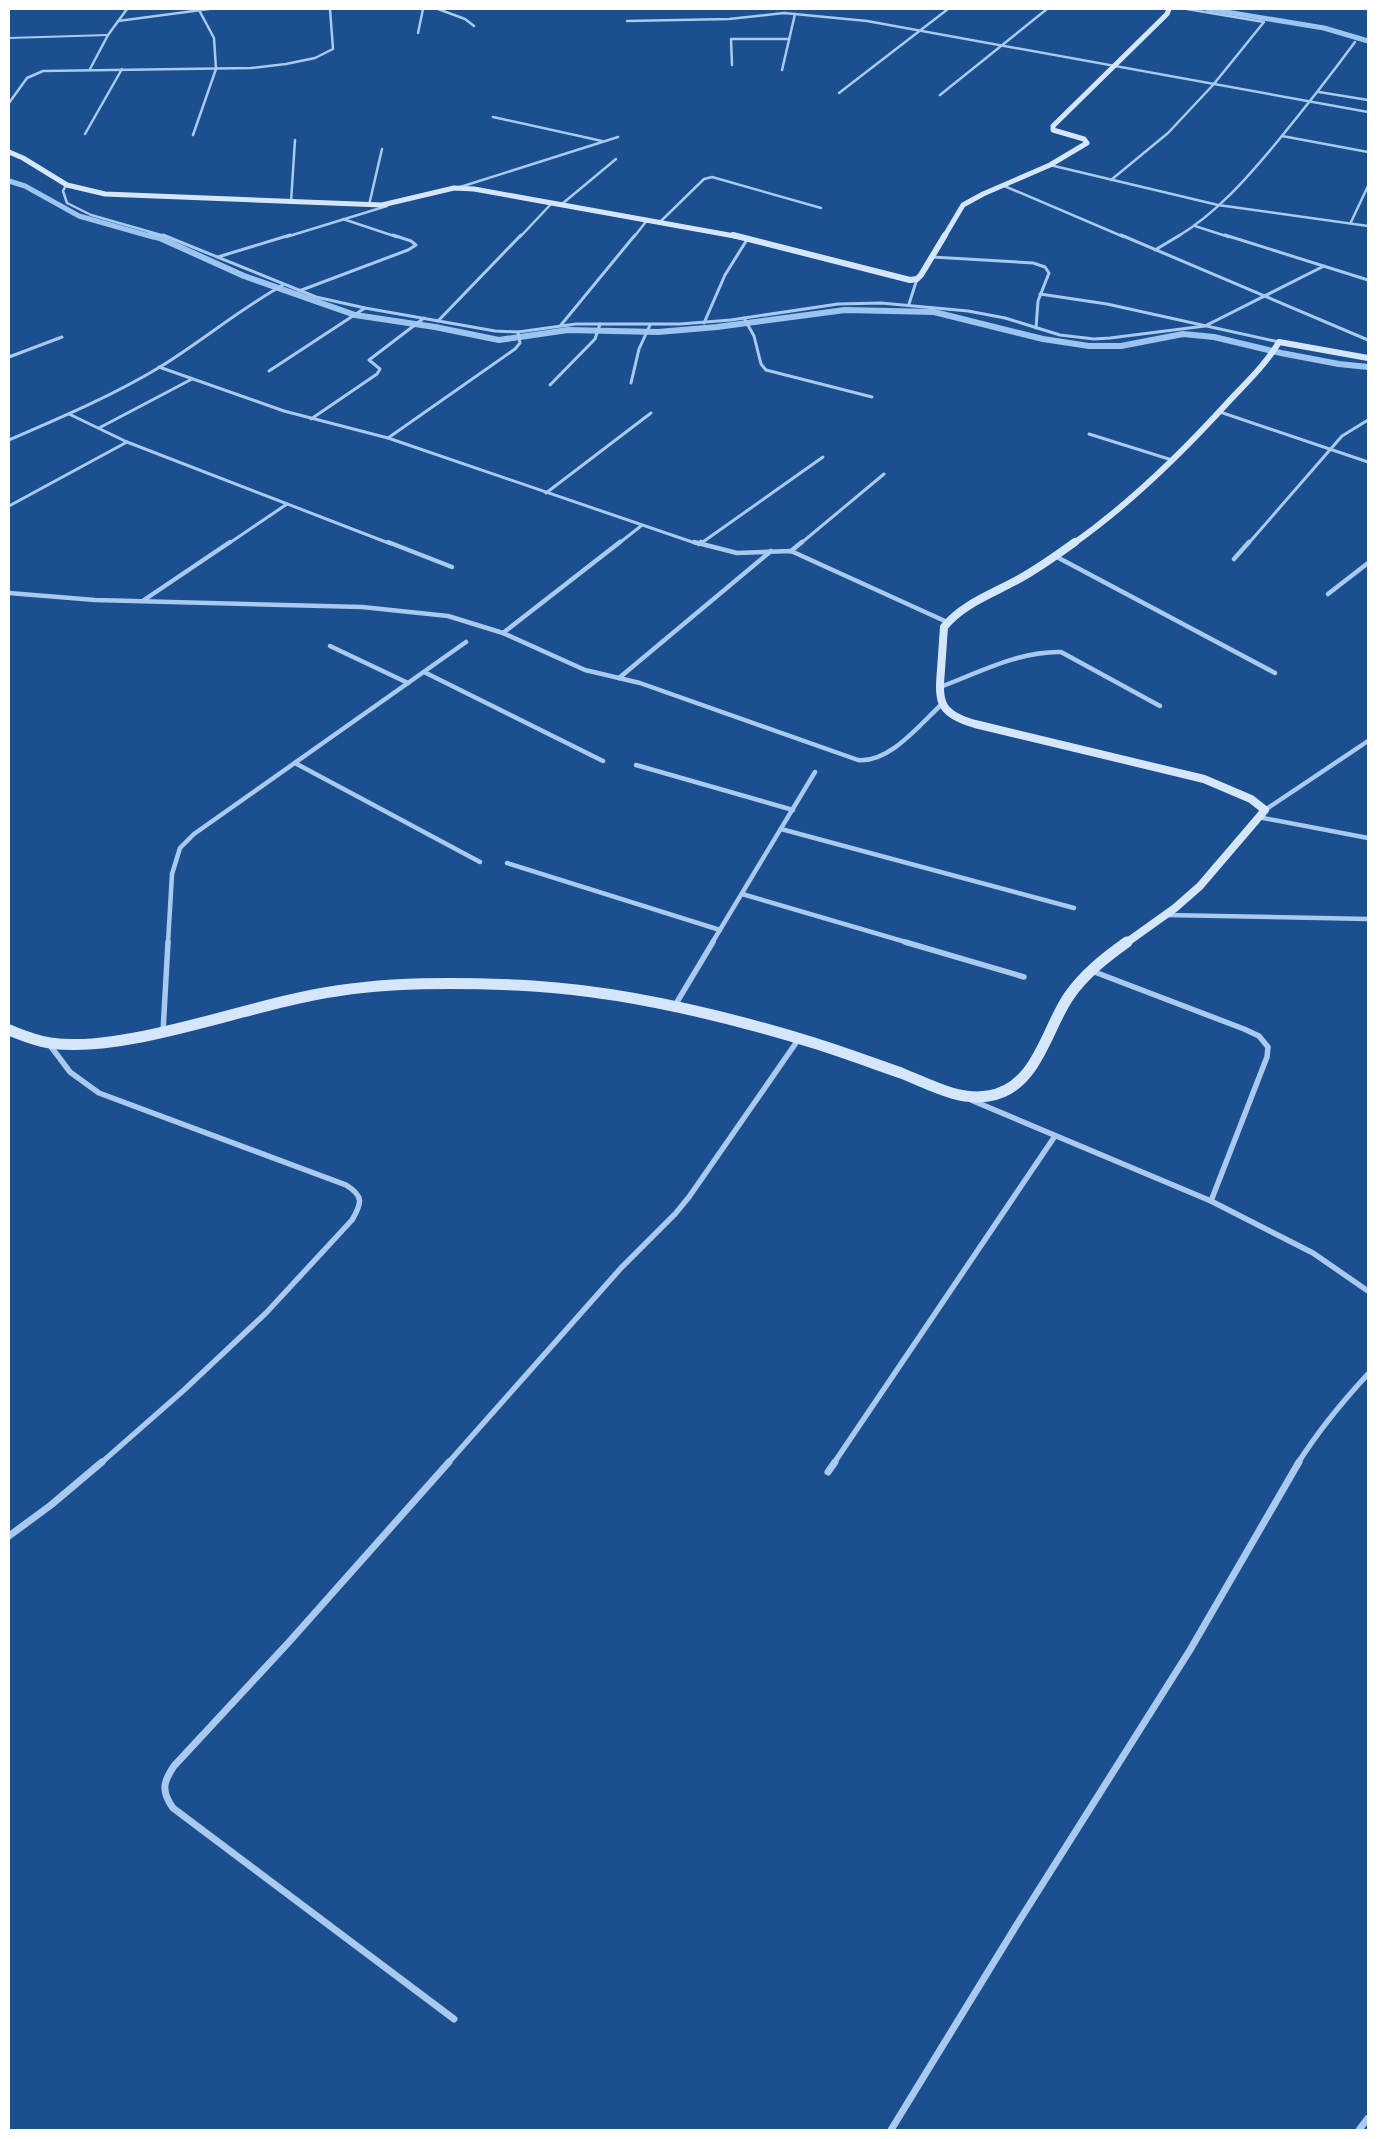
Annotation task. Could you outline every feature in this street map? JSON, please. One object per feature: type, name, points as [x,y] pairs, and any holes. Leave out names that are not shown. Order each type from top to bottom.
[{"type":"street","points":[[90,69],[108,35],[127,9]]},
{"type":"street","points":[[118,21],[209,9]]},
{"type":"street","points":[[9,102],[27,78],[49,71],[90,69],[216,69],[277,65],[329,53],[334,45],[330,9]]},
{"type":"street","points":[[418,33],[423,9]]},
{"type":"street","points":[[438,9],[465,18],[474,26]]},
{"type":"street","points":[[839,92],[948,9]]},
{"type":"street","points":[[940,95],[1047,9]]},
{"type":"street","points":[[908,304],[917,279],[963,205],[1050,165],[1088,143],[1084,139],[1058,132],[1052,128],[1167,14],[1169,9]]},
{"type":"street","points":[[1111,180],[1168,133],[1212,85],[1264,22],[1187,9]]},
{"type":"street","points":[[193,135],[216,69],[214,38],[199,10]]},
{"type":"street","points":[[627,21],[729,19],[766,14],[795,14],[866,21],[1368,112]]},
{"type":"street","points":[[782,70],[795,14]]},
{"type":"street","points":[[732,65],[731,40],[734,38],[789,39]]},
{"type":"street","points":[[1155,250],[1195,226],[1244,182],[1319,92],[1355,42]]},
{"type":"street","points":[[85,134],[122,69]]},
{"type":"street","points":[[1319,92],[1368,100]]},
{"type":"street","points":[[493,117],[602,142]]},
{"type":"street","points":[[1282,136],[1368,152]]},
{"type":"street","points":[[218,258],[618,137]]},
{"type":"street","points":[[291,202],[295,140]]},
{"type":"street","points":[[369,206],[382,149]]},
{"type":"street","points":[[9,152],[66,185],[88,192],[121,196],[369,206],[392,204]]},
{"type":"street","points":[[562,204],[616,159]]},
{"type":"street","points":[[1050,165],[1218,205],[1351,222],[1368,226]]},
{"type":"street","points":[[660,221],[704,179],[712,177],[821,208]]},
{"type":"street","points":[[66,185],[64,191],[67,203],[82,212],[159,233],[282,286],[365,308],[495,331],[518,333],[561,325],[649,327],[704,323],[745,319],[838,304],[908,304],[968,311],[1005,318],[1060,334],[1094,339],[1205,326],[1324,266]]},
{"type":"street","points":[[1002,186],[1266,295],[1368,340]]},
{"type":"street","points":[[1351,222],[1368,186]]},
{"type":"street","points":[[454,188],[474,189],[748,238],[796,249],[900,279],[917,279]]},
{"type":"street","points":[[438,321],[552,203]]},
{"type":"street","points":[[299,291],[408,250],[416,245],[411,241],[343,219]]},
{"type":"street","points":[[561,325],[648,219]]},
{"type":"street","points":[[1195,226],[1368,280]]},
{"type":"street","points":[[704,323],[725,275],[748,238]]},
{"type":"street","points":[[932,257],[1040,265],[1048,270],[1049,273],[1040,294],[1036,328]]},
{"type":"street","points":[[9,440],[68,414],[159,367],[270,292],[282,286]]},
{"type":"street","points":[[1040,294],[1096,301],[1278,344],[1368,358]]},
{"type":"street","points":[[268,371],[365,308]]},
{"type":"street","points":[[311,419],[377,374],[380,369],[369,360],[422,319]]},
{"type":"street","points":[[745,319],[750,327],[761,364],[766,370],[872,397]]},
{"type":"street","points":[[550,385],[598,334],[600,326]]},
{"type":"street","points":[[631,383],[644,336],[649,327]]},
{"type":"street","points":[[388,438],[515,349],[520,339],[518,333]]},
{"type":"street","points":[[9,357],[62,337]]},
{"type":"street","points":[[1265,810],[1252,799],[1204,779],[975,724],[951,715],[942,704],[940,687],[942,637],[947,622],[1055,556],[1110,516],[1172,460],[1220,412],[1270,356],[1278,344]]},
{"type":"street","points":[[159,367],[284,412],[388,438],[641,526],[699,544],[738,553],[791,551],[947,622]]},
{"type":"street","points":[[99,428],[192,379]]},
{"type":"street","points":[[1220,412],[1368,462]]},
{"type":"street","points":[[546,493],[652,413]]},
{"type":"street","points":[[68,414],[127,442],[452,567]]},
{"type":"street","points":[[1234,559],[1342,436],[1368,420]]},
{"type":"street","points":[[1089,434],[1172,460]]},
{"type":"street","points":[[9,506],[127,442]]},
{"type":"street","points":[[699,544],[823,457]]},
{"type":"street","points":[[791,551],[884,474]]},
{"type":"street","points":[[144,600],[287,504]]},
{"type":"street","points":[[503,633],[641,526]]},
{"type":"street","points":[[619,678],[771,551]]},
{"type":"street","points":[[1055,556],[1275,673]]},
{"type":"street","points":[[1328,594],[1368,562]]},
{"type":"street","points":[[9,593],[95,600],[362,607],[448,616],[503,633],[586,670],[655,688],[853,759],[868,762],[890,752],[942,704]]},
{"type":"street","points":[[164,1033],[172,874],[180,848],[194,834],[466,642]]},
{"type":"street","points":[[330,646],[408,683]]},
{"type":"street","points":[[940,687],[1032,654],[1052,650],[1061,652],[1160,706]]},
{"type":"street","points":[[424,672],[603,761]]},
{"type":"street","points":[[964,1097],[992,1096],[1008,1091],[1029,1070],[1041,1052],[1058,1012],[1072,991],[1092,972],[1166,916],[1194,892],[1265,810],[1368,741]]},
{"type":"street","points":[[295,763],[480,862]]},
{"type":"street","points":[[636,765],[793,810]]},
{"type":"street","points":[[674,1008],[815,772]]},
{"type":"street","points":[[1258,817],[1368,838]]},
{"type":"street","points":[[781,829],[1074,908]]},
{"type":"street","points":[[507,863],[720,930]]},
{"type":"street","points":[[742,894],[1024,977]]},
{"type":"street","points":[[1166,916],[1368,918]]},
{"type":"street","points":[[1092,972],[1244,1029],[1259,1036],[1268,1046],[1267,1057],[1211,1201]]},
{"type":"street","points":[[9,1030],[49,1043],[94,1044],[164,1033],[315,995],[364,987],[430,984],[542,986],[624,997],[742,1023],[878,1065],[964,1097],[1211,1201],[1313,1253],[1368,1291]]},
{"type":"street","points":[[454,2019],[172,1808],[163,1794],[163,1781],[174,1766],[296,1635],[621,1268],[676,1214],[798,1040]]},
{"type":"street","points":[[9,1536],[92,1471],[184,1390],[266,1313],[352,1220],[359,1210],[361,1200],[356,1191],[346,1186],[99,1093],[80,1082],[66,1070],[49,1043]]},
{"type":"street","points":[[828,1472],[1055,1136]]},
{"type":"street","points":[[891,2130],[1016,1926],[1190,1650],[1296,1467],[1334,1412],[1368,1374]]},
{"type":"street","points":[[1359,2130],[1368,2118]]},
{"type":"lane","points":[[9,38],[108,35]]},
{"type":"waterway","points":[[1208,9],[1324,28],[1368,41]]},
{"type":"waterway","points":[[9,181],[25,186],[79,216],[153,237]]},
{"type":"waterway","points":[[149,235],[244,276],[355,315],[435,327],[499,340],[568,330],[658,332],[717,327],[845,310],[934,312],[1043,339],[1089,346],[1121,346],[1183,334],[1214,337],[1281,353],[1339,364],[1368,367]]}]
